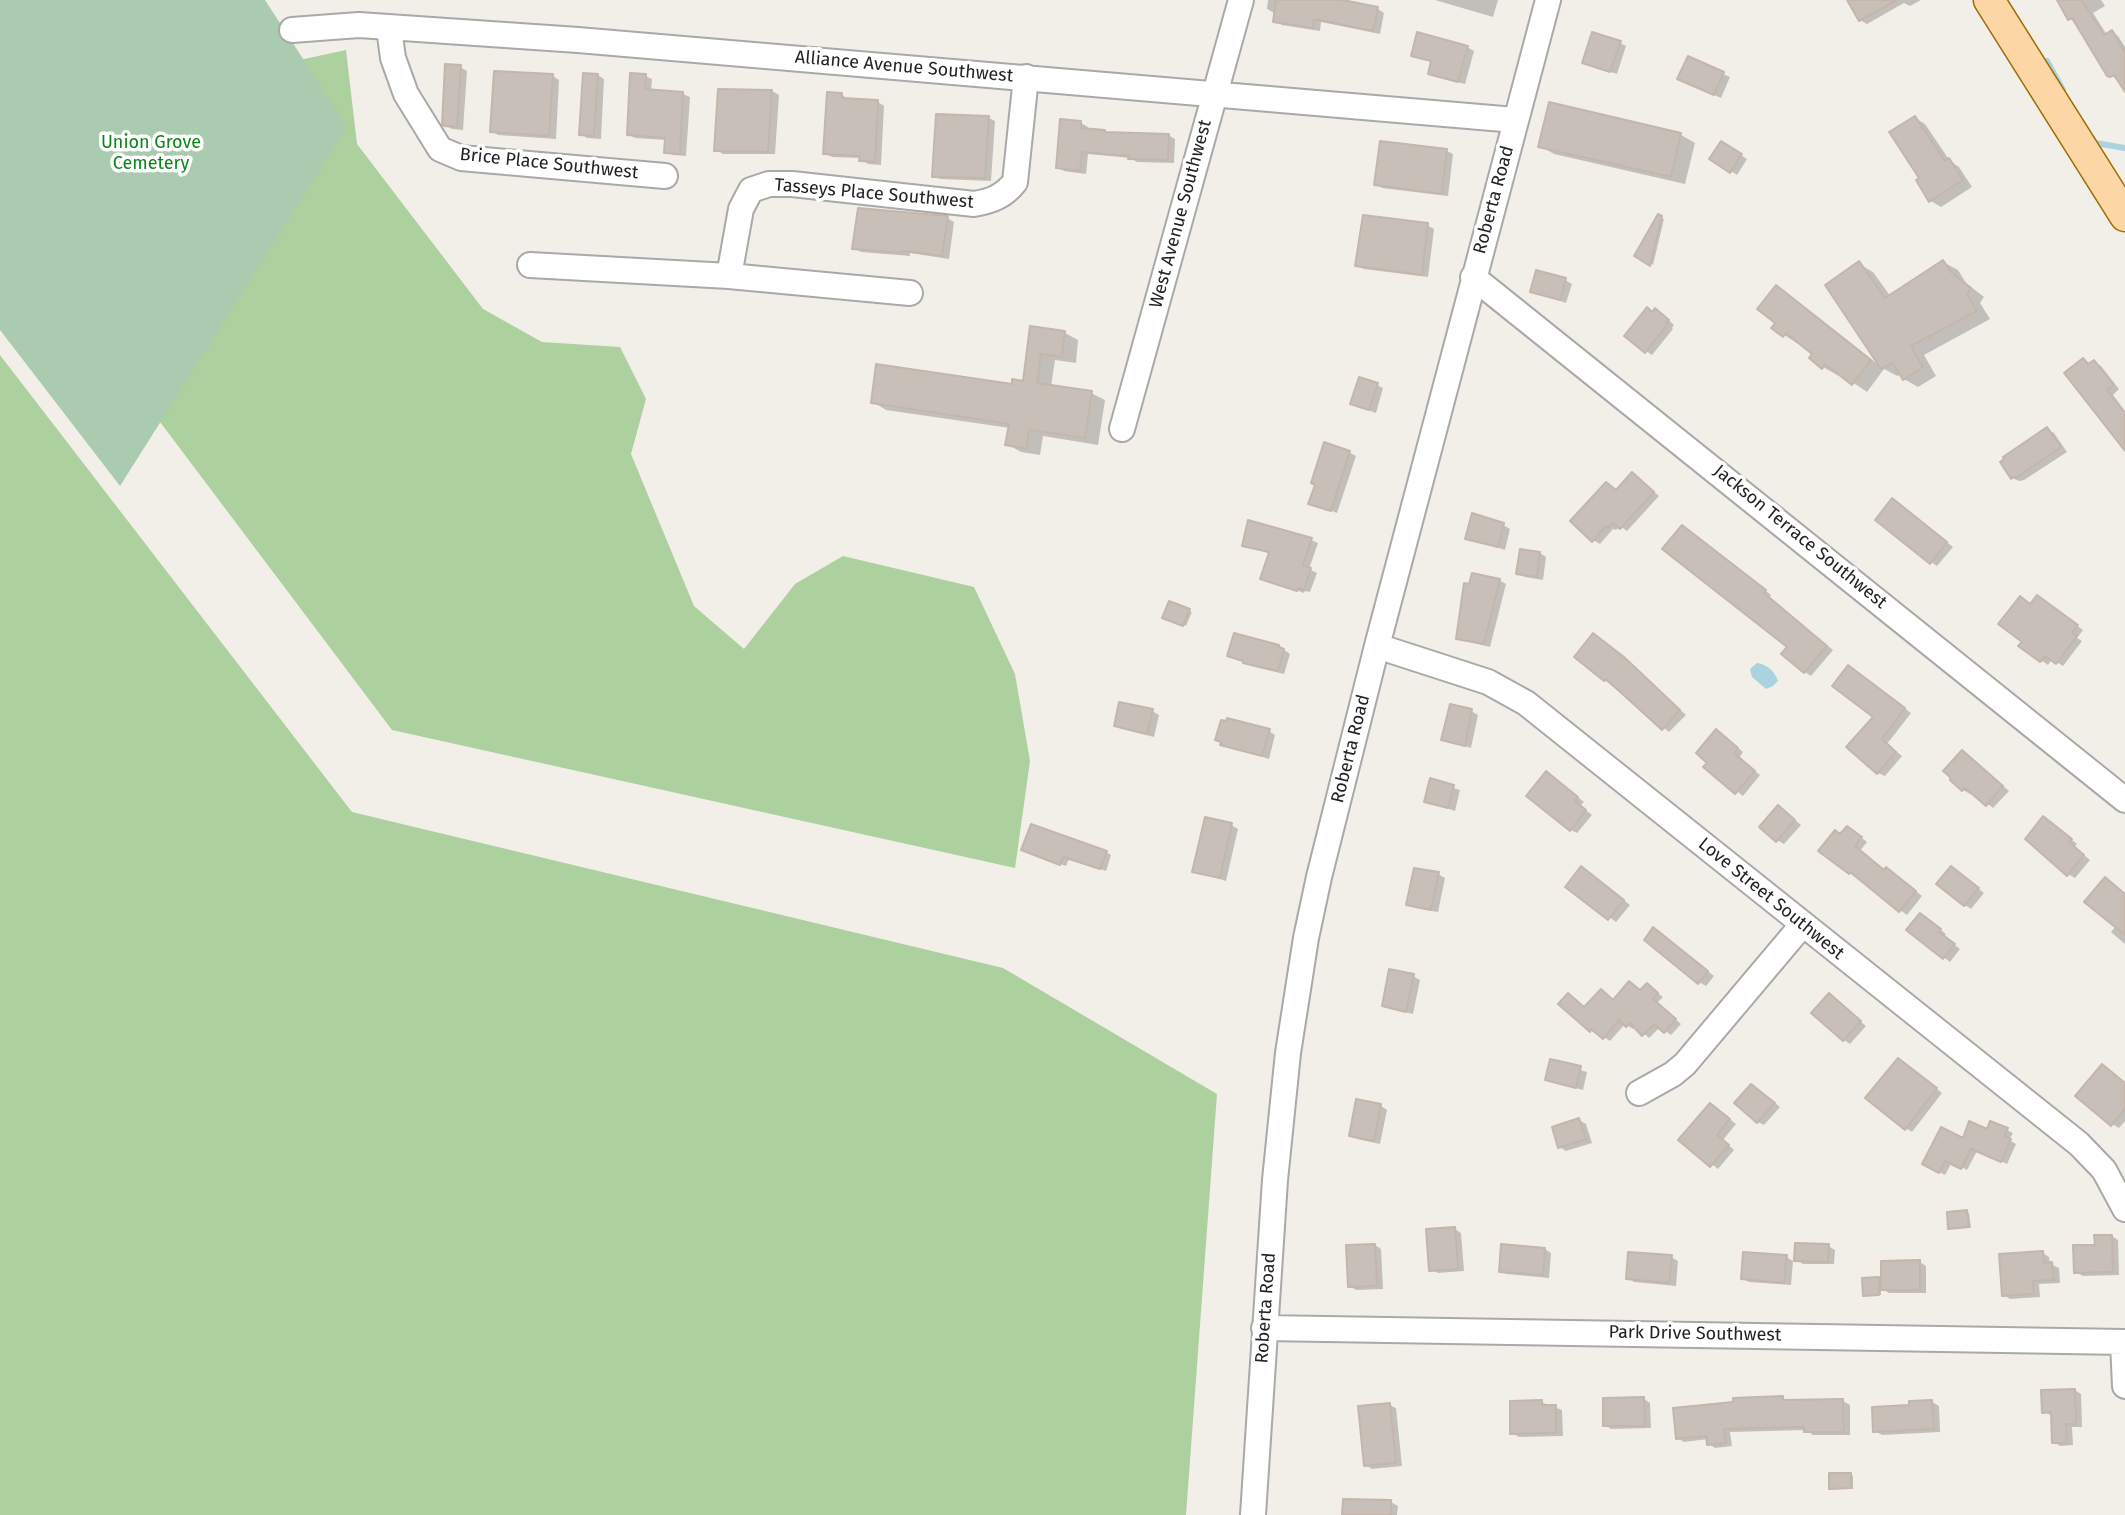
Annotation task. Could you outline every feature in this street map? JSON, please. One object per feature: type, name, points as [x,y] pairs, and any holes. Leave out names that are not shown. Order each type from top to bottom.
[{"type":"main road","points":[[1989,0],[2125,216]]},
{"type":"street","name":"West Avenue Southwest","points":[[1122,429],[1241,0]]},
{"type":"street","name":"Roberta Road","points":[[1254,1515],[1275,1180],[1287,1066],[1306,938],[1377,646],[1548,0]]},
{"type":"street","name":"Alliance Avenue Southwest","points":[[292,30],[359,25],[578,40],[1026,76],[1515,120]]},
{"type":"street","name":"Brice Place Southwest","points":[[389,28],[393,58],[406,94],[440,149],[461,159],[665,176]]},
{"type":"street","name":"Tasseys Place Southwest","points":[[729,276],[741,209],[751,190],[769,184],[792,184],[974,204],[1006,194],[1016,182],[1026,76]]},
{"type":"street","points":[[530,265],[729,276],[910,293]]},
{"type":"street","name":"Jackson Terrace Southwest","points":[[1474,277],[2125,800]]},
{"type":"street","name":"Love Street Southwest","points":[[1377,646],[1488,682],[1526,703],[2079,1144],[2104,1170],[2125,1209]]},
{"type":"street","points":[[1639,1093],[1685,1064],[1803,924]]},
{"type":"street","name":"Park Drive Southwest","points":[[1264,1328],[2124,1342]]},
{"type":"street","points":[[2124,1342],[2125,1386]]},
{"type":"green space","name":"Union Grove Cemetery","points":[[0,0],[265,0],[347,127],[120,486],[0,330]]},
{"type":"green space","points":[[346,50],[357,144],[483,309],[542,342],[620,347],[646,399],[631,454],[694,606],[744,649],[795,584],[843,556],[974,587],[1015,674],[1030,761],[1015,868],[392,730],[99,341],[276,65]]},
{"type":"green space","points":[[0,355],[352,812],[1003,968],[1217,1094],[1186,1515],[0,1515]]},
{"type":"water","points":[[1757,663],[1767,667],[1775,675],[1778,681],[1773,686],[1766,689],[1752,677],[1750,669]]},
{"type":"building","points":[[1276,0],[1343,0],[1378,7],[1373,31],[1314,19],[1313,28],[1273,22]]},
{"type":"building","points":[[1847,0],[1897,0],[1859,21]]},
{"type":"building","points":[[2057,0],[2082,0],[2104,35],[2112,30],[2125,52],[2125,92],[2114,75],[2107,76],[2072,18],[2068,20]]},
{"type":"building","points":[[1417,32],[1468,46],[1458,82],[1428,74],[1431,61],[1411,56]]},
{"type":"building","points":[[1592,32],[1621,41],[1610,72],[1582,63]]},
{"type":"building","points":[[1688,56],[1724,72],[1714,95],[1677,79]]},
{"type":"building","points":[[445,64],[461,65],[457,127],[442,124]]},
{"type":"building","points":[[494,71],[553,74],[549,136],[490,132]]},
{"type":"building","points":[[583,73],[598,74],[594,136],[579,135]]},
{"type":"building","points":[[630,73],[646,74],[645,89],[683,92],[680,154],[664,153],[665,138],[627,135]]},
{"type":"building","points":[[718,89],[772,90],[768,152],[714,151]]},
{"type":"building","points":[[827,92],[842,93],[842,98],[878,100],[875,162],[859,161],[860,156],[823,154]]},
{"type":"building","points":[[1549,102],[1681,133],[1671,177],[1538,147]]},
{"type":"building","points":[[936,114],[989,116],[985,178],[932,177]]},
{"type":"building","points":[[1915,116],[1945,161],[1949,158],[1963,180],[1929,202],[1916,180],[1919,178],[1889,132]]},
{"type":"building","points":[[1060,119],[1081,121],[1081,128],[1105,132],[1169,134],[1168,160],[1128,159],[1129,156],[1082,152],[1080,171],[1056,168]]},
{"type":"building","points":[[1380,141],[1447,149],[1442,194],[1374,185]]},
{"type":"building","points":[[1721,141],[1742,154],[1730,173],[1709,159]]},
{"type":"building","points":[[858,208],[948,216],[942,256],[852,249]]},
{"type":"building","points":[[1658,214],[1662,216],[1650,266],[1634,256]]},
{"type":"building","points":[[1363,215],[1428,223],[1422,275],[1355,266]]},
{"type":"building","points":[[1943,260],[1952,273],[1971,288],[1967,294],[1977,311],[1911,346],[1923,367],[1903,380],[1893,363],[1881,369],[1825,285],[1859,261],[1885,298]]},
{"type":"building","points":[[1536,270],[1566,278],[1560,300],[1530,292]]},
{"type":"building","points":[[1776,285],[1871,360],[1852,385],[1825,364],[1822,369],[1809,358],[1812,354],[1786,333],[1783,337],[1771,328],[1775,323],[1757,309]]},
{"type":"building","points":[[1647,307],[1652,312],[1655,308],[1669,320],[1645,353],[1624,336]]},
{"type":"building","points":[[1030,326],[1065,331],[1062,357],[1041,354],[1037,383],[1092,391],[1085,438],[1029,430],[1027,449],[1005,445],[1009,424],[871,403],[876,364],[1012,384],[1012,379],[1023,381]]},
{"type":"building","points":[[2083,358],[2088,364],[2094,360],[2114,385],[2107,390],[2125,413],[2125,451],[2064,373]]},
{"type":"building","points":[[1359,377],[1378,383],[1369,410],[1350,404]]},
{"type":"building","points":[[2047,427],[2061,447],[2011,479],[2000,462],[2003,457]]},
{"type":"building","points":[[1324,442],[1350,451],[1331,511],[1308,504],[1315,485],[1311,483]]},
{"type":"building","points":[[1632,472],[1654,492],[1620,529],[1613,523],[1608,528],[1606,526],[1592,542],[1570,521],[1606,482],[1616,490]]},
{"type":"building","points":[[1892,498],[1947,542],[1930,564],[1875,520]]},
{"type":"building","points":[[1472,513],[1504,523],[1498,547],[1465,539]]},
{"type":"building","points":[[1248,520],[1312,538],[1303,565],[1311,568],[1304,590],[1298,588],[1297,591],[1260,579],[1269,552],[1242,546]]},
{"type":"building","points":[[1682,525],[1766,590],[1764,593],[1827,646],[1804,673],[1781,654],[1787,647],[1662,549]]},
{"type":"building","points":[[1520,549],[1540,552],[1537,577],[1516,574]]},
{"type":"building","points":[[1472,573],[1500,579],[1484,644],[1456,639],[1464,583],[1469,584]]},
{"type":"building","points":[[2037,595],[2078,625],[2072,633],[2077,636],[2056,664],[2045,656],[2040,662],[2018,646],[2022,642],[1998,624],[2020,596],[2030,604]]},
{"type":"building","points":[[1169,601],[1190,609],[1183,626],[1162,618]]},
{"type":"building","points":[[1234,633],[1279,645],[1284,649],[1278,671],[1243,663],[1227,656]]},
{"type":"building","points":[[1593,633],[1624,657],[1680,710],[1662,730],[1606,679],[1604,681],[1574,657]]},
{"type":"building","points":[[1848,665],[1905,708],[1882,739],[1896,752],[1877,774],[1846,747],[1873,717],[1832,686]]},
{"type":"building","points":[[1119,702],[1153,709],[1147,734],[1114,726]]},
{"type":"building","points":[[1450,704],[1472,709],[1465,746],[1441,740]]},
{"type":"building","points":[[1227,718],[1270,729],[1262,756],[1220,745],[1221,742],[1215,740],[1221,720],[1226,721]]},
{"type":"building","points":[[1716,729],[1738,748],[1734,753],[1755,771],[1735,794],[1703,767],[1707,763],[1696,753]]},
{"type":"building","points":[[1962,750],[2003,786],[1986,806],[1965,788],[1962,791],[1943,771]]},
{"type":"building","points":[[1546,771],[1578,797],[1575,801],[1586,810],[1570,831],[1526,796]]},
{"type":"building","points":[[1430,778],[1454,785],[1448,808],[1424,802]]},
{"type":"building","points":[[1778,805],[1795,820],[1776,842],[1759,827]]},
{"type":"building","points":[[2043,816],[2072,839],[2069,842],[2084,855],[2067,876],[2025,839]]},
{"type":"building","points":[[1205,817],[1232,823],[1220,878],[1192,872]]},
{"type":"building","points":[[1031,824],[1107,851],[1100,869],[1063,857],[1060,865],[1021,850]]},
{"type":"building","points":[[1847,826],[1862,837],[1855,846],[1916,891],[1899,912],[1850,872],[1849,874],[1818,851],[1835,830],[1840,834]]},
{"type":"building","points":[[1581,866],[1624,900],[1608,920],[1565,887]]},
{"type":"building","points":[[1951,866],[1979,888],[1964,906],[1936,884]]},
{"type":"building","points":[[1414,868],[1439,872],[1431,910],[1406,905]]},
{"type":"building","points":[[2105,877],[2125,894],[2125,935],[2084,902]]},
{"type":"building","points":[[1920,913],[1955,944],[1943,959],[1906,930]]},
{"type":"building","points":[[1653,927],[1708,971],[1698,984],[1644,940]]},
{"type":"building","points":[[1389,969],[1414,974],[1406,1012],[1382,1006]]},
{"type":"building","points":[[1629,981],[1640,990],[1647,983],[1658,993],[1653,999],[1676,1019],[1664,1033],[1654,1024],[1642,1036],[1630,1023],[1626,1027],[1619,1020],[1603,1039],[1591,1029],[1590,1032],[1558,1004],[1568,993],[1584,1007],[1601,989],[1613,1000]]},
{"type":"building","points":[[1829,993],[1861,1021],[1843,1041],[1811,1013]]},
{"type":"building","points":[[1898,1058],[1937,1088],[1905,1130],[1865,1098]]},
{"type":"building","points":[[1550,1059],[1581,1066],[1576,1088],[1545,1080]]},
{"type":"building","points":[[2102,1064],[2125,1083],[2125,1109],[2111,1126],[2075,1096]]},
{"type":"building","points":[[1751,1084],[1775,1103],[1757,1123],[1734,1103]]},
{"type":"building","points":[[1356,1099],[1381,1104],[1374,1141],[1349,1136]]},
{"type":"building","points":[[1710,1103],[1730,1119],[1717,1135],[1729,1145],[1710,1167],[1678,1140]]},
{"type":"building","points":[[1579,1118],[1586,1139],[1558,1148],[1552,1127]]},
{"type":"building","points":[[1969,1121],[1987,1129],[1990,1121],[2008,1128],[2004,1136],[2011,1139],[2001,1162],[1971,1149],[1961,1169],[1945,1161],[1939,1173],[1922,1164],[1941,1127],[1963,1138]]},
{"type":"building","points":[[1967,1210],[1969,1227],[1948,1229],[1947,1212]]},
{"type":"building","points":[[1455,1227],[1458,1269],[1429,1271],[1426,1229]]},
{"type":"building","points":[[2094,1235],[2112,1235],[2113,1272],[2074,1273],[2073,1245],[2095,1245]]},
{"type":"building","points":[[1795,1243],[1829,1244],[1828,1262],[1794,1261]]},
{"type":"building","points":[[1375,1244],[1377,1286],[1348,1287],[1346,1245]]},
{"type":"building","points":[[1501,1244],[1545,1248],[1543,1275],[1499,1272]]},
{"type":"building","points":[[2043,1251],[2044,1263],[2052,1262],[2054,1280],[2033,1281],[2034,1294],[2002,1296],[1999,1254]]},
{"type":"building","points":[[1628,1252],[1672,1255],[1669,1283],[1626,1279]]},
{"type":"building","points":[[1743,1252],[1787,1255],[1784,1283],[1741,1279]]},
{"type":"building","points":[[1920,1260],[1920,1290],[1881,1290],[1881,1261]]},
{"type":"building","points":[[1879,1277],[1879,1295],[1863,1296],[1862,1278]]},
{"type":"building","points":[[2075,1389],[2076,1424],[2066,1424],[2067,1443],[2052,1443],[2051,1412],[2042,1413],[2041,1390]]},
{"type":"building","points":[[1783,1396],[1783,1400],[1843,1399],[1844,1432],[1804,1432],[1804,1427],[1724,1429],[1726,1443],[1707,1445],[1706,1436],[1676,1439],[1673,1408],[1733,1402],[1733,1398]]},
{"type":"building","points":[[1644,1397],[1645,1426],[1603,1426],[1603,1398]]},
{"type":"building","points":[[1542,1400],[1542,1405],[1556,1405],[1556,1433],[1510,1434],[1510,1401]]},
{"type":"building","points":[[1932,1400],[1934,1429],[1873,1432],[1872,1407],[1909,1405],[1909,1401]]},
{"type":"building","points":[[1390,1403],[1396,1463],[1364,1466],[1358,1406]]},
{"type":"building","points":[[1829,1473],[1851,1473],[1851,1488],[1829,1489]]},
{"type":"building","points":[[1343,1499],[1391,1500],[1391,1515],[1342,1515]]},
{"type":"waterway","points":[[2047,61],[2063,90]]},
{"type":"waterway","points":[[2092,138],[2095,143],[2125,148]]}]
